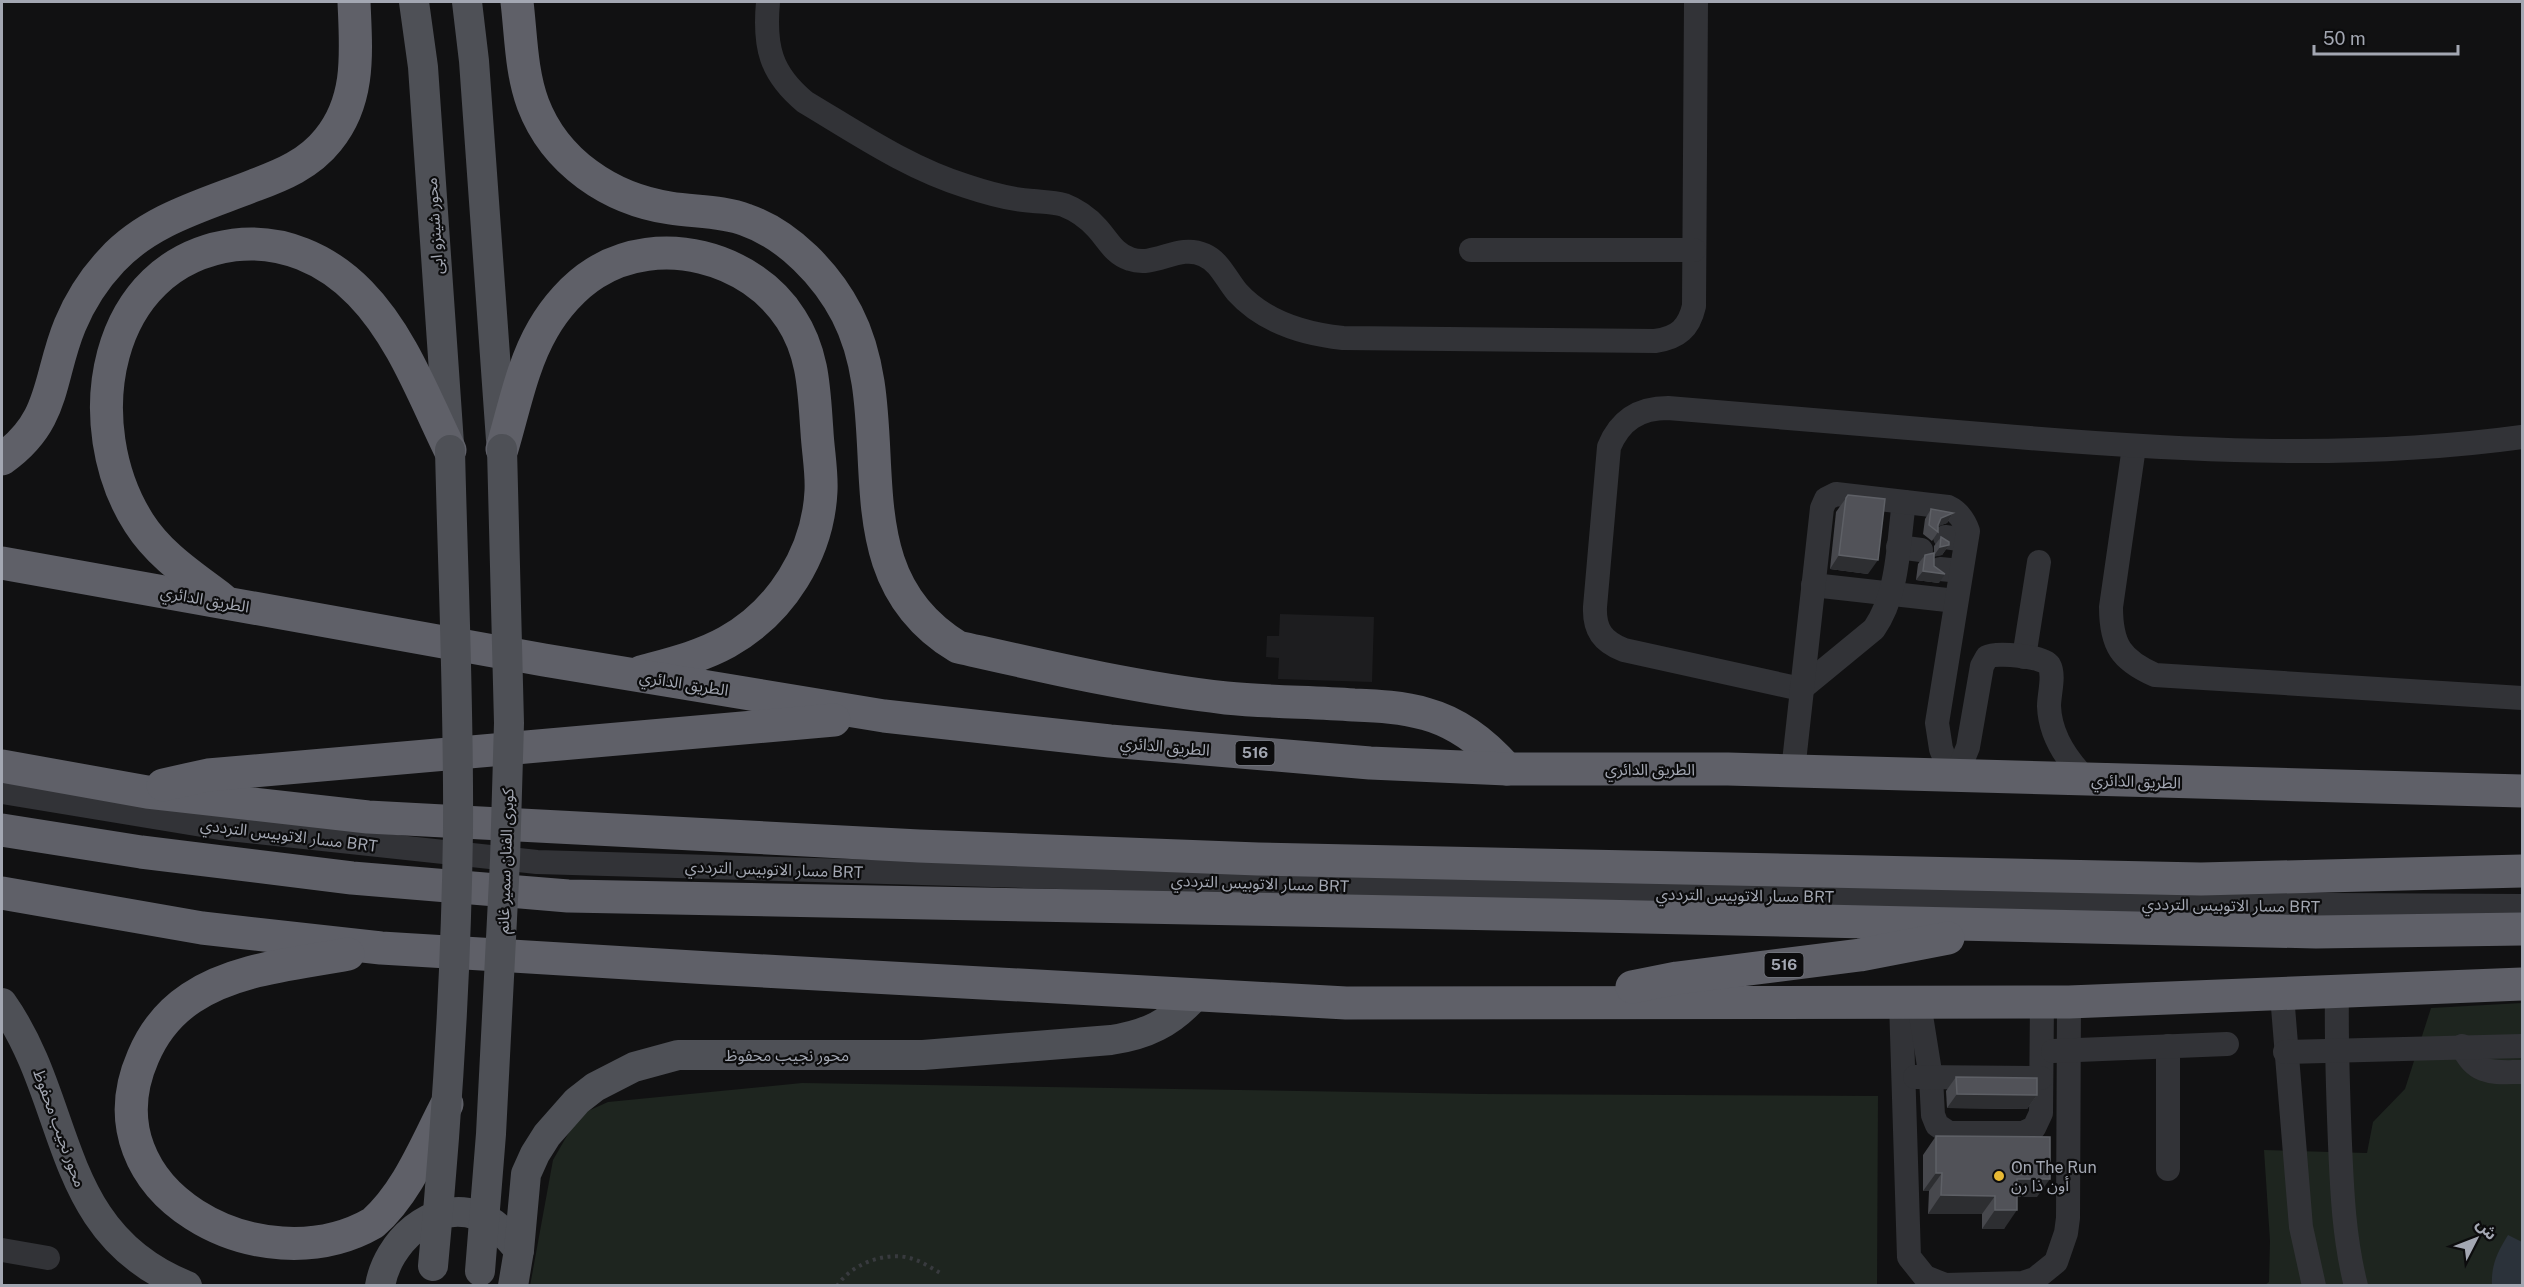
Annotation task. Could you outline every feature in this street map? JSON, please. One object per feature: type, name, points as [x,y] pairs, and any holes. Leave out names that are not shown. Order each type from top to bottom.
[{"type":"highway","points":[[2,459],[20,444],[44,411],[52,392],[70,325],[95,279],[113,258],[133,241],[171,218],[288,172],[309,159],[327,141],[342,120],[351,96],[356,64],[354,2]]},
{"type":"highway","points":[[517,2],[525,76],[533,105],[547,131],[565,155],[586,175],[612,191],[640,202],[746,219],[777,236],[805,258],[828,284],[847,314],[860,347],[867,381],[886,557],[904,599],[928,627],[942,638],[958,647],[1161,689],[1228,698],[1407,709],[1435,717],[1462,729],[1494,754],[1507,769]]},
{"type":"highway","points":[[226,602],[169,558],[140,525],[129,506],[113,466],[108,444],[106,423],[108,379],[120,335],[130,314],[144,294],[160,278],[180,264],[212,250],[247,244],[270,244],[293,249],[339,275],[377,312],[392,333],[450,450]]},
{"type":"highway","points":[[502,449],[532,351],[543,328],[574,289],[594,273],[632,258],[671,253],[711,259],[730,266],[764,288],[791,318],[808,354],[813,374],[821,490],[813,536],[793,579],[764,615],[726,643],[705,653],[631,674]]},
{"type":"highway","name":"الطريق الدائري","points":[[2,563],[631,674],[884,716],[1122,742],[1370,763],[1507,769],[1954,774],[2523,791]]},
{"type":"highway","points":[[147,792],[167,783],[208,775],[884,716]]},
{"type":"highway","points":[[2,766],[147,792],[368,817],[919,846],[1258,859],[2201,879],[2523,871]]},
{"type":"highway","name":"516","points":[[2,830],[141,852],[352,879],[568,896],[2316,932],[2523,929]]},
{"type":"highway","name":"516","points":[[2,893],[202,928],[381,948],[1346,1003],[2055,1002],[2523,984]]},
{"type":"highway","name":"516","points":[[1556,1001],[1677,978],[1860,955],[2011,925]]},
{"type":"highway","points":[[381,948],[248,974],[208,988],[173,1012],[159,1028],[148,1047],[139,1066],[134,1087],[133,1129],[146,1172],[171,1208],[205,1236],[246,1253],[268,1257],[313,1254],[334,1247],[373,1223],[402,1189],[447,1104]]},
{"type":"main road","points":[[392,2],[423,67]]},
{"type":"main road","name":"محور شينزو ابى","points":[[414,2],[423,67],[450,450]]},
{"type":"main road","points":[[467,2],[474,61],[502,449]]},
{"type":"main road","points":[[474,61],[480,2]]},
{"type":"main road","name":"كوبرى الفنان سمير غانم","points":[[479,1278],[491,1134],[506,860],[509,723],[502,449]]},
{"type":"main road","points":[[432,1276],[447,1104],[458,831],[457,695],[450,450]]},
{"type":"main road","name":"محور نجيب محفوظ","points":[[513,1286],[519,1250],[526,1174],[541,1144],[561,1117],[577,1101],[595,1087],[634,1066],[678,1055],[923,1055],[1048,1047],[1130,1038],[1166,1023],[1195,996]]},
{"type":"main road","name":"محور نجيب محفوظ","points":[[2,1003],[24,1038],[36,1063],[74,1173],[95,1213],[109,1231],[141,1261],[187,1286]]},
{"type":"main road","points":[[380,1286],[384,1267],[396,1248],[418,1225],[431,1217],[446,1213],[476,1214],[490,1221],[502,1230],[519,1250]]},
{"type":"street","points":[[768,2],[766,26],[772,61],[791,90],[805,102],[907,162],[939,178],[1000,195],[1032,201],[1054,202],[1077,211],[1098,229],[1112,248],[1126,258],[1147,262],[1185,251],[1204,255],[1214,261],[1239,293],[1257,308],[1298,331],[1343,338],[1644,341],[1670,339],[1682,332],[1691,320],[1695,306],[1696,2]]},
{"type":"street","points":[[1471,250],[1694,250]]},
{"type":"street","points":[[1801,689],[1624,650],[1611,645],[1600,635],[1594,622],[1594,608],[1609,447],[1614,435],[1631,417],[1642,411],[1668,408],[2134,447],[2340,451],[2458,446],[2523,437]]},
{"type":"street","points":[[2134,447],[2111,608],[2111,630],[2119,650],[2134,666],[2155,675],[2523,699]]},
{"type":"street","points":[[1793,771],[1801,689],[1822,508],[1826,499],[1836,494],[1948,507],[1954,510],[1966,525],[1931,551],[1891,594],[1887,608],[1874,629],[1801,689]]},
{"type":"street","points":[[1904,502],[1956,601],[1937,723],[1941,749],[1954,774]]},
{"type":"street","points":[[2024,657],[2039,562]]},
{"type":"street","points":[[1813,585],[1956,601]]},
{"type":"street","points":[[1954,774],[1968,747],[1983,661],[1991,654],[1996,654],[2041,659],[2050,668],[2049,707],[2054,731],[2065,754],[2086,779]]},
{"type":"street","name":"مسار الاتوبيس الترددي BRT","points":[[2,792],[220,828],[537,862],[1450,888],[2102,903],[2523,906]]},
{"type":"street","points":[[2337,992],[2336,1050],[2346,1237],[2356,1286]]},
{"type":"street","points":[[2282,995],[2301,1227],[2314,1286]]},
{"type":"street","points":[[1910,1003],[1903,1077],[1909,1257],[1913,1265],[1931,1281],[1945,1285],[2023,1283],[2035,1279],[2056,1262],[2066,1233],[2068,1218],[2069,1050],[2055,1002]]},
{"type":"street","points":[[1910,1003],[1931,1078],[1934,1120],[1940,1128],[1949,1133],[2029,1131],[2034,1128],[2039,1119],[2041,1051],[2055,1002]]},
{"type":"street","points":[[2041,1051],[2227,1044]]},
{"type":"street","points":[[2168,1046],[2168,1169]]},
{"type":"street","points":[[2285,1052],[2523,1046]]},
{"type":"street","points":[[2462,1047],[2469,1061],[2482,1070],[2523,1072]]},
{"type":"street","points":[[1903,1077],[2041,1078]]},
{"type":"street","points":[[2,1250],[48,1257]]},
{"type":"path","points":[[837,1286],[844,1275],[875,1258],[911,1258],[942,1274]]},
{"type":"shaded area","points":[[1280,614],[1374,617],[1372,682],[1278,679],[1279,658],[1266,657],[1267,636],[1279,636]]},
{"type":"shaded area","points":[[2522,1003],[2522,1285],[2265,1285],[2269,1282],[2270,1241],[2264,1150],[2367,1153],[2373,1122],[2405,1089],[2431,1008]]},
{"type":"shaded area","points":[[802,1083],[1481,1094],[1878,1096],[1877,1285],[530,1286],[553,1160],[579,1115],[608,1102]]},
{"type":"shaded area","points":[[2508,1235],[2522,1242],[2522,1285],[2492,1285],[2496,1259]]},
{"type":"building","points":[[1848,495],[1885,499],[1878,560],[1839,555]]},
{"type":"building","points":[[1931,509],[1953,513],[1941,518],[1938,532],[1929,525]]},
{"type":"building","points":[[1941,537],[1949,542],[1949,545],[1940,547]]},
{"type":"building","points":[[1934,553],[1934,566],[1945,574],[1923,571],[1925,555]]},
{"type":"building","points":[[1956,1077],[2037,1078],[2037,1095],[1957,1094]]},
{"type":"building","points":[[1936,1136],[2050,1137],[2050,1179],[2017,1179],[2017,1210],[1995,1210],[1995,1196],[1941,1195],[1942,1173],[1936,1173]]},
{"type":"place","name":"On The Run أون ذا رن","points":[[1999,1176]]}]
